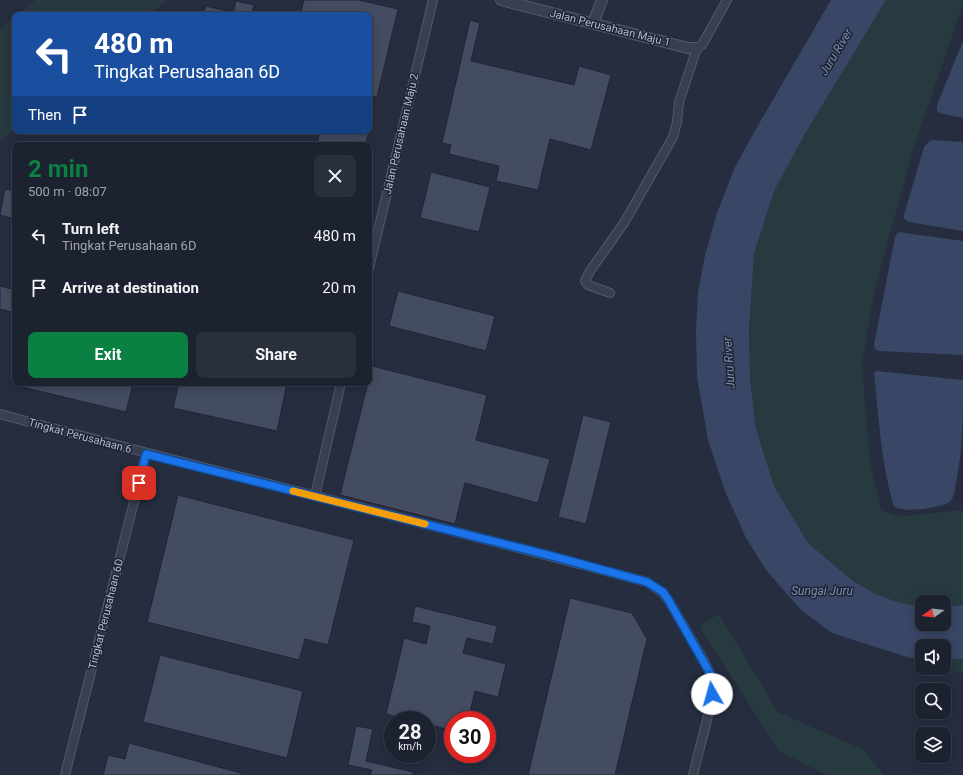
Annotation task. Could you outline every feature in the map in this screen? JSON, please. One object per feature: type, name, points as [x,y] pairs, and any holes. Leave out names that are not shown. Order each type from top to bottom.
[{"type":"street","name":"Jalan Perusahaan Maju 2","points":[[372,255],[433,0]]},
{"type":"street","name":"Jalan Perusahaan Maju 1","points":[[500,0],[688,48],[697,48]]},
{"type":"street","points":[[593,23],[602,0]]},
{"type":"street","points":[[610,293],[588,285],[585,281],[624,224],[673,137],[677,122],[679,102],[697,48],[702,45],[728,0]]},
{"type":"street","points":[[314,496],[341,386]]},
{"type":"street","name":"Tingkat Perusahaan 6","points":[[0,414],[146,454],[552,556],[647,582],[656,587],[669,601],[704,661],[712,681],[712,700],[693,775]]},
{"type":"street","name":"Tingkat Perusahaan 6D","points":[[65,775],[146,454]]},
{"type":"shaded area","points":[[36,0],[167,0],[153,12],[22,12]]},
{"type":"shaded area","points":[[886,0],[963,0],[963,4],[913,150],[874,292],[862,365],[870,463],[881,510],[900,517],[958,510],[963,511],[963,605],[951,606],[951,595],[915,595],[915,606],[897,602],[876,594],[854,582],[808,543],[774,486],[756,429],[750,379],[749,329],[754,253],[775,189],[806,132]]},
{"type":"shaded area","points":[[12,19],[12,132],[0,142],[0,29]]},
{"type":"shaded area","points":[[719,614],[778,712],[864,750],[884,775],[826,775],[779,751],[699,626]]},
{"type":"shaded area","points":[[951,659],[963,659],[963,674],[951,670]]},
{"type":"water","name":"Sungai Juru","points":[[831,0],[886,0],[806,132],[775,189],[754,253],[749,329],[750,379],[756,429],[774,486],[808,543],[854,582],[876,594],[897,602],[915,606],[915,631],[951,631],[951,606],[963,605],[963,659],[951,659],[951,639],[915,639],[915,658],[910,658],[832,633],[801,610],[766,570],[746,538],[725,491],[708,440],[697,377],[696,333],[698,292],[705,255],[717,213],[734,169]]},
{"type":"water","points":[[963,41],[963,118],[939,113],[937,110],[937,105]]},
{"type":"water","points":[[931,140],[963,142],[963,231],[909,222],[904,219],[924,147]]},
{"type":"water","points":[[898,232],[963,241],[963,355],[879,351],[875,349],[874,345],[895,237]]},
{"type":"water","points":[[876,371],[963,380],[963,419],[960,457],[955,491],[949,503],[936,507],[914,510],[894,507],[886,474],[881,441],[874,374]]},
{"type":"building","points":[[304,0],[359,0],[398,9],[377,97],[372,96],[372,12],[301,12]]},
{"type":"building","points":[[236,1],[254,5],[252,12],[234,12]]},
{"type":"building","points":[[206,6],[231,12],[204,12]]},
{"type":"building","points":[[470,20],[480,23],[471,61],[574,85],[579,66],[611,75],[591,150],[550,139],[538,190],[496,181],[499,166],[449,154],[451,145],[442,143]]},
{"type":"building","points":[[319,134],[368,134],[366,142],[318,142]]},
{"type":"building","points":[[431,172],[490,187],[479,232],[420,218]]},
{"type":"building","points":[[5,189],[12,190],[12,218],[0,215]]},
{"type":"building","points":[[0,286],[12,289],[12,312],[0,309]]},
{"type":"building","points":[[398,291],[495,316],[486,351],[389,326]]},
{"type":"building","points":[[372,366],[487,395],[476,440],[550,459],[538,503],[465,483],[455,524],[340,495],[367,386],[372,386]]},
{"type":"building","points":[[18,386],[132,386],[126,412]]},
{"type":"building","points":[[178,386],[286,386],[277,431],[173,408]]},
{"type":"building","points":[[583,415],[611,422],[586,524],[558,517]]},
{"type":"building","points":[[178,495],[354,540],[328,645],[305,639],[299,660],[147,622]]},
{"type":"building","points":[[570,598],[632,613],[647,639],[615,775],[528,775]]},
{"type":"building","points":[[415,606],[497,626],[493,644],[467,638],[463,653],[506,664],[498,697],[475,691],[470,711],[444,711],[444,729],[436,726],[436,711],[387,711],[404,638],[426,644],[430,626],[412,622]]},
{"type":"building","points":[[160,655],[303,691],[287,758],[143,722]]},
{"type":"building","points":[[356,726],[373,729],[366,761],[413,772],[413,775],[370,775],[372,770],[348,765]]},
{"type":"building","points":[[129,743],[241,773],[241,775],[103,775],[108,755],[125,759]]},
{"type":"slow traffic","points":[[293,491],[425,524]]},
{"type":"route","points":[[139,483],[146,454],[552,556],[647,582],[663,592],[704,661],[712,681],[712,694]]},
{"type":"water label","name":"Juru River","points":[[836,52]]},
{"type":"water label","name":"Juru River","points":[[729,363]]}]
